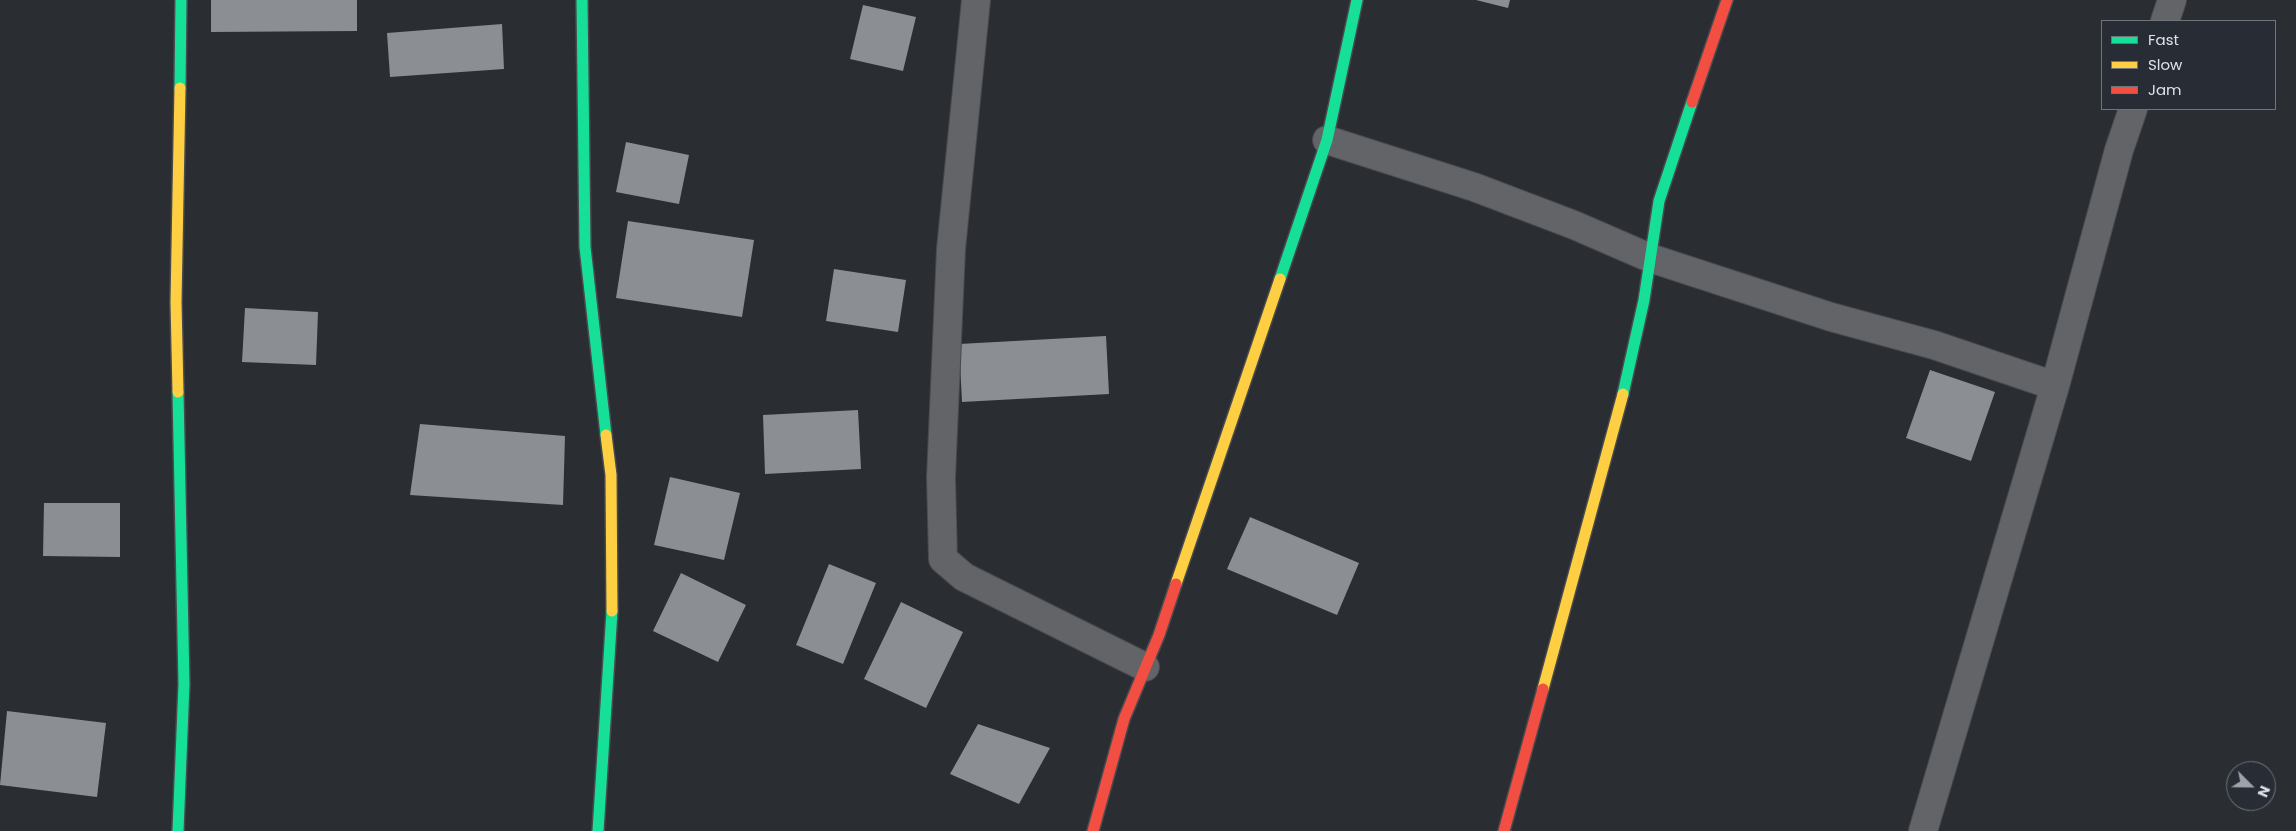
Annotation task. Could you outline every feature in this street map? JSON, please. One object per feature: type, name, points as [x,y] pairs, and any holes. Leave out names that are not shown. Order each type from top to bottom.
[{"type":"street","points":[[178,831],[184,684],[176,302],[181,0]]},
{"type":"street","points":[[582,0],[585,247],[611,475],[612,632],[598,831]]},
{"type":"street","points":[[976,0],[951,249],[941,478],[943,560],[964,577],[1145,667]]},
{"type":"street","points":[[1093,831],[1124,719],[1158,635],[1327,140],[1357,0]]},
{"type":"street","points":[[1504,831],[1619,412],[1644,300],[1659,201],[1728,0]]},
{"type":"street","points":[[2165,20],[2172,0]]},
{"type":"street","points":[[1923,831],[2055,386],[2119,150],[2133,110]]},
{"type":"street","points":[[1327,140],[1474,188],[1574,225],[1650,258],[1832,317],[1934,345],[2055,386]]},
{"type":"building","points":[[211,0],[357,0],[357,31],[211,32]]},
{"type":"building","points":[[1476,0],[1510,0],[1508,8]]},
{"type":"building","points":[[863,5],[916,17],[903,71],[850,59]]},
{"type":"building","points":[[502,24],[504,69],[390,77],[387,33]]},
{"type":"building","points":[[626,142],[689,155],[679,204],[616,192]]},
{"type":"building","points":[[628,221],[754,240],[742,317],[616,298]]},
{"type":"building","points":[[834,269],[906,280],[898,332],[826,321]]},
{"type":"building","points":[[245,308],[318,312],[316,365],[242,362]]},
{"type":"building","points":[[1106,336],[1109,394],[962,402],[959,344]]},
{"type":"building","points":[[1930,370],[1995,392],[1971,461],[1906,438]]},
{"type":"building","points":[[858,410],[861,469],[765,474],[763,415]]},
{"type":"building","points":[[420,424],[565,436],[563,505],[410,495]]},
{"type":"building","points":[[670,477],[740,493],[724,560],[654,545]]},
{"type":"building","points":[[44,503],[120,503],[120,557],[43,556]]},
{"type":"building","points":[[1250,517],[1359,563],[1337,615],[1227,569]]},
{"type":"building","points":[[829,564],[876,583],[843,664],[796,645]]},
{"type":"building","points":[[681,573],[746,605],[718,662],[653,631]]},
{"type":"building","points":[[901,602],[963,632],[926,708],[864,679]]},
{"type":"building","points":[[7,711],[106,723],[97,797],[0,785]]},
{"type":"building","points":[[978,724],[1050,748],[1019,804],[950,774]]},
{"type":"traffic: fast","points":[[180,88],[181,0]]},
{"type":"traffic: fast","points":[[582,0],[585,247],[606,435]]},
{"type":"traffic: fast","points":[[1280,279],[1327,140],[1357,0]]},
{"type":"traffic: fast","points":[[1623,394],[1644,300],[1659,201],[1692,102]]},
{"type":"traffic: fast","points":[[178,392],[184,684],[178,831]]},
{"type":"traffic: fast","points":[[598,831],[612,611]]},
{"type":"traffic: slow","points":[[178,392],[176,302],[180,88]]},
{"type":"traffic: slow","points":[[1176,584],[1280,279]]},
{"type":"traffic: slow","points":[[1543,689],[1623,394]]},
{"type":"traffic: slow","points":[[606,435],[611,475],[612,611]]},
{"type":"traffic: jam","points":[[1692,102],[1727,0]]},
{"type":"traffic: jam","points":[[1093,831],[1124,719],[1159,635],[1176,584]]},
{"type":"traffic: jam","points":[[1504,831],[1543,689]]}]
